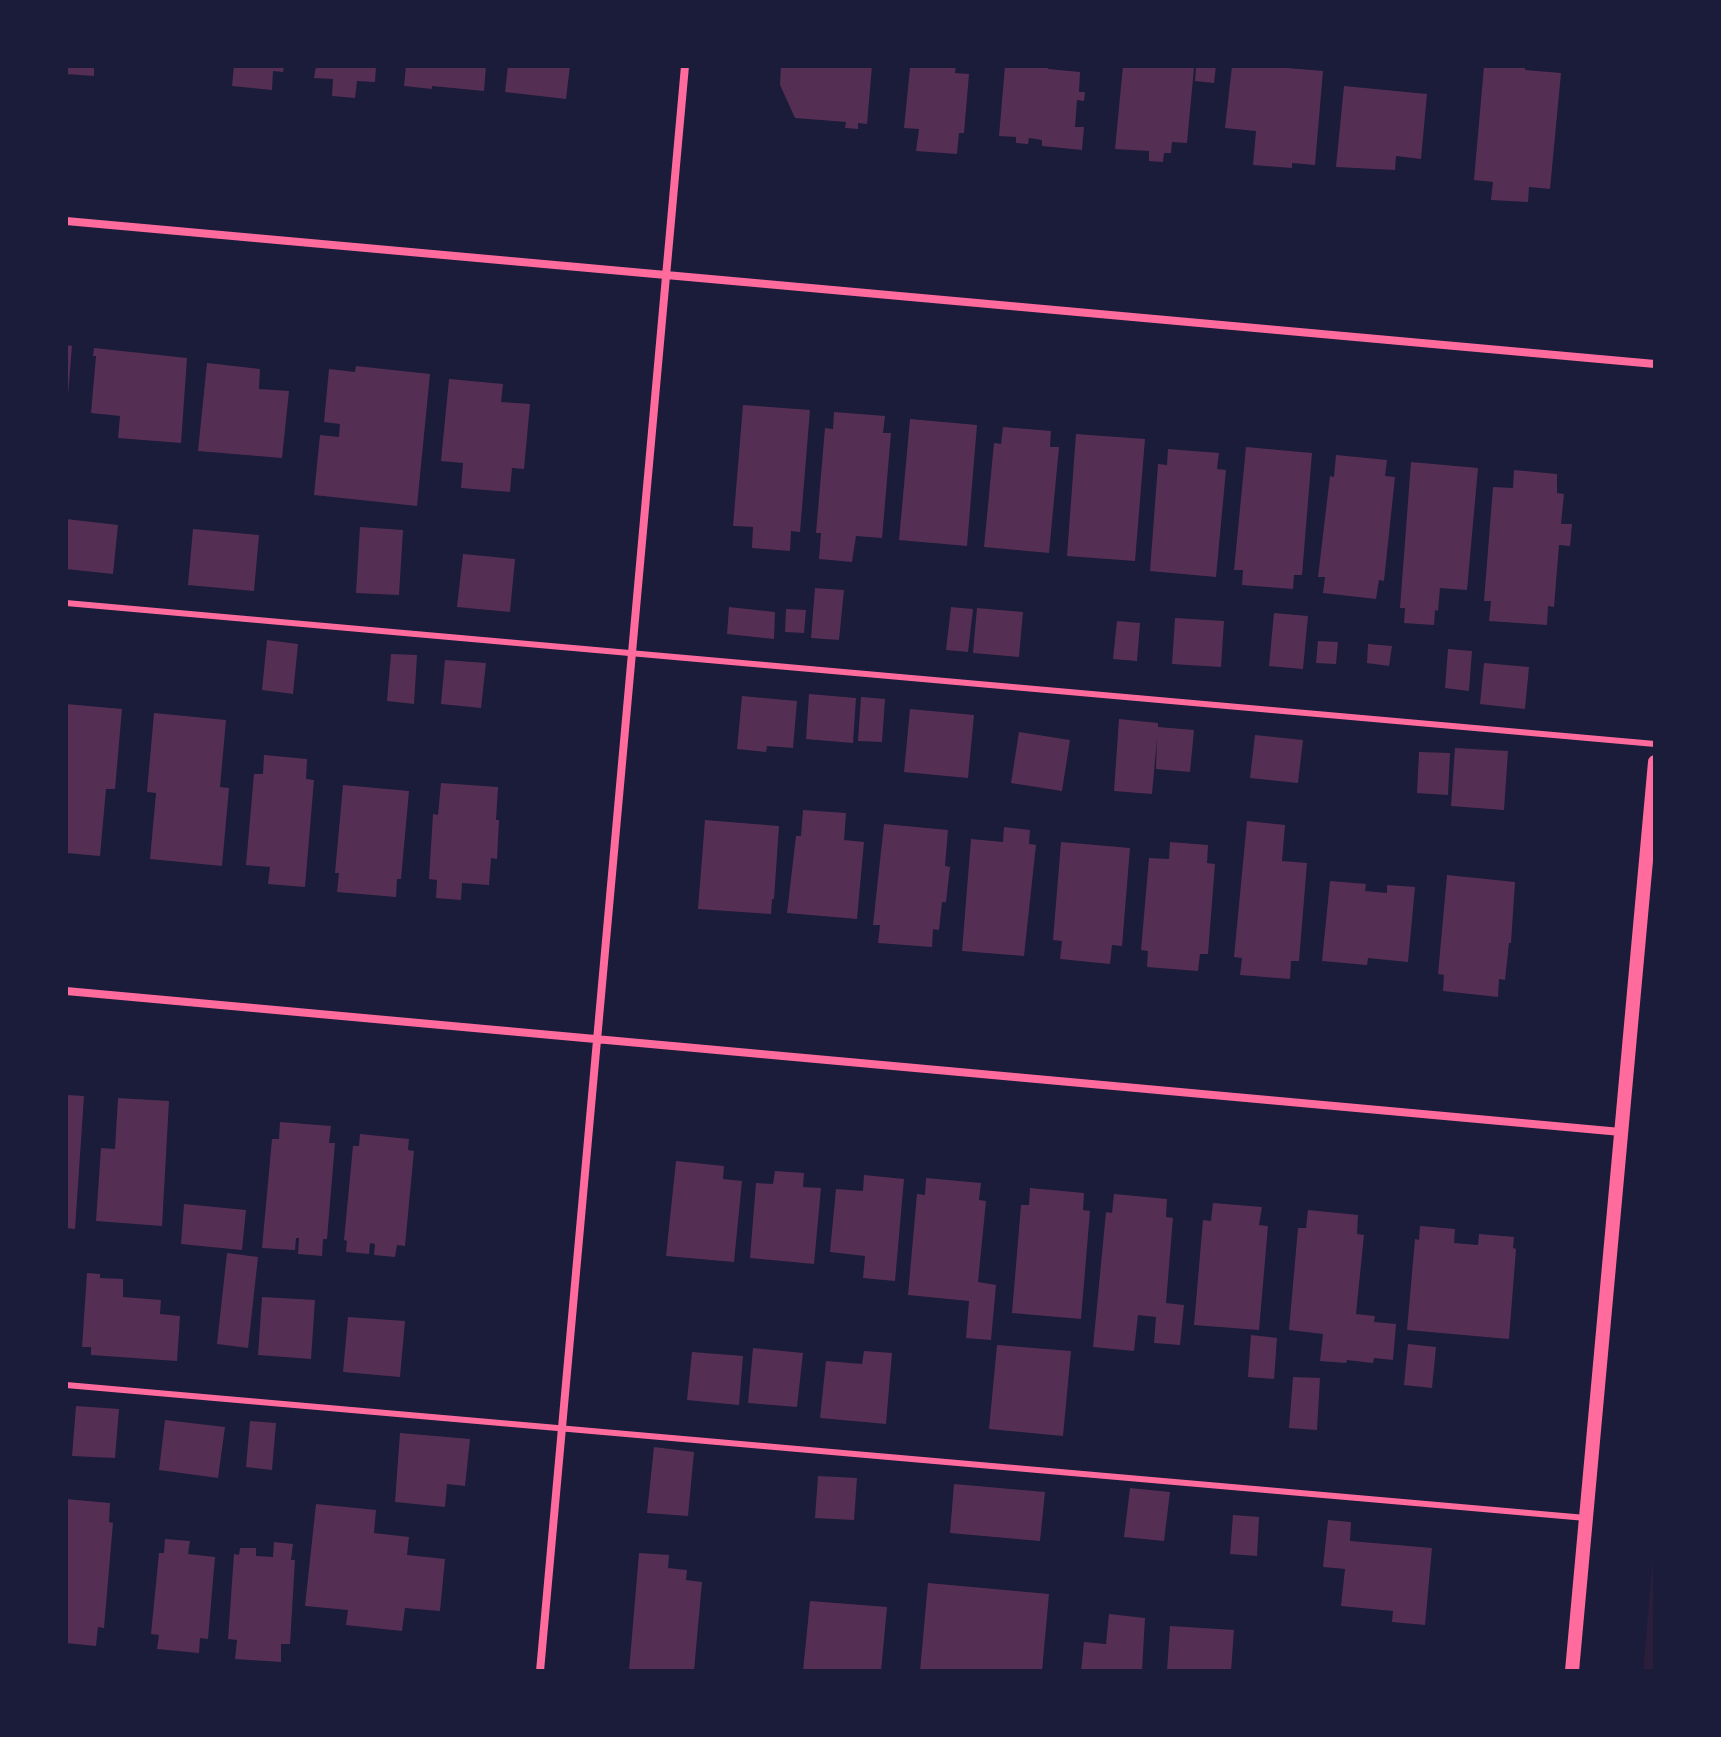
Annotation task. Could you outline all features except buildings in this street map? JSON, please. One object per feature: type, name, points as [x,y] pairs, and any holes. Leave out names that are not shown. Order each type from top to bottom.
[{"type":"street","points":[[540,1671],[685,66]]},
{"type":"street","points":[[66,221],[1655,364]]},
{"type":"street","points":[[1572,1671],[1655,762]]},
{"type":"street","points":[[66,991],[1621,1132]]},
{"type":"lane","points":[[66,603],[1655,744]]},
{"type":"lane","points":[[66,1385],[1586,1518]]},
{"type":"shaded area","points":[[1655,1534],[1655,1671],[1643,1671]]}]
